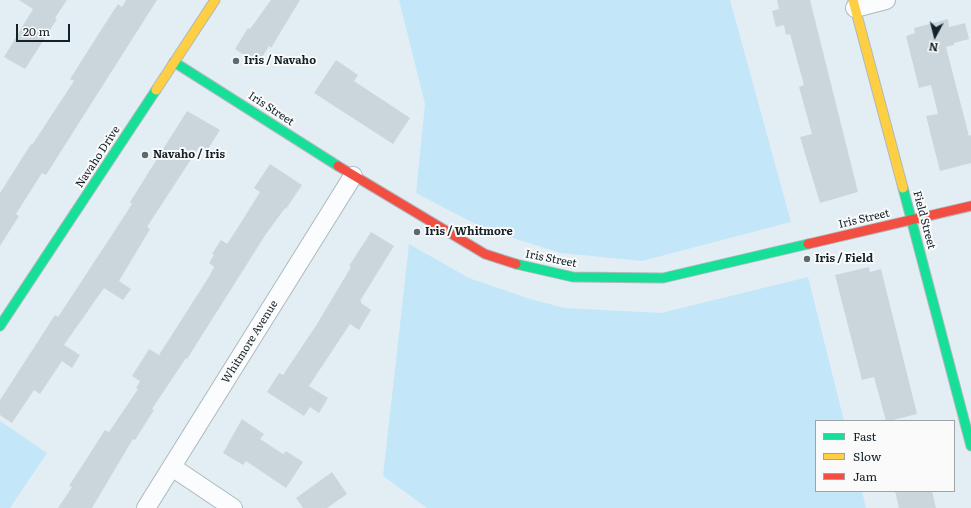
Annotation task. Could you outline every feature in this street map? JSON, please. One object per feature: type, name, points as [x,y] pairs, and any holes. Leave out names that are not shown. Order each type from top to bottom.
[{"type":"street","name":"Navaho Drive","points":[[0,326],[215,0]]},
{"type":"street","points":[[854,4],[886,0]]},
{"type":"street","name":"Field Street","points":[[854,4],[971,446]]},
{"type":"street","name":"Iris Street","points":[[174,62],[353,176],[486,254],[529,268],[573,277],[663,278],[971,206]]},
{"type":"street","name":"Whitmore Avenue","points":[[146,508],[353,176]]},
{"type":"street","points":[[172,467],[233,508]]},
{"type":"shaded area","points":[[399,0],[730,0],[791,222],[642,261],[561,253],[487,230],[416,193],[425,104]]},
{"type":"shaded area","points":[[409,244],[469,278],[530,299],[565,308],[661,313],[808,277],[844,420],[815,420],[815,492],[862,492],[866,508],[427,508],[383,476]]},
{"type":"shaded area","points":[[0,421],[47,453],[10,508],[0,508]]},
{"type":"building","points":[[19,0],[67,0],[55,18],[57,19],[25,69],[4,57],[33,9]]},
{"type":"building","points":[[126,0],[157,0],[46,175],[42,173],[16,214],[19,216],[0,246],[0,193],[74,81],[70,79],[118,4],[122,7]]},
{"type":"building","points":[[271,0],[300,0],[271,48],[269,46],[258,64],[235,49],[248,28],[250,29]]},
{"type":"building","points":[[777,0],[810,0],[858,192],[820,203],[800,137],[812,134],[799,87],[804,85],[790,34],[786,35],[784,25],[776,27],[772,11],[779,9]]},
{"type":"building","points":[[948,19],[949,27],[965,23],[969,39],[946,47],[969,136],[971,135],[971,163],[940,171],[926,116],[938,114],[931,85],[919,88],[906,36],[915,33],[914,28]]},
{"type":"building","points":[[336,60],[358,75],[354,81],[410,118],[393,144],[314,93]]},
{"type":"building","points":[[187,111],[220,130],[206,152],[199,147],[147,227],[150,229],[119,281],[131,289],[123,300],[104,288],[64,345],[80,355],[72,368],[62,361],[40,394],[34,390],[12,423],[0,415],[0,400],[55,315],[58,317],[132,204],[130,202]]},
{"type":"building","points":[[270,164],[302,185],[286,209],[285,208],[266,234],[187,359],[186,358],[152,409],[154,410],[135,440],[133,439],[92,508],[58,508],[72,487],[69,486],[105,430],[109,432],[138,389],[136,388],[140,381],[132,376],[149,349],[159,355],[210,275],[214,267],[209,263],[214,255],[212,254],[221,240],[227,244],[235,232],[260,192],[254,188]]},
{"type":"building","points":[[371,232],[394,246],[360,301],[371,310],[359,330],[350,324],[309,386],[328,398],[319,413],[310,407],[304,416],[267,392],[279,373],[283,375],[317,324],[351,267],[349,266]]},
{"type":"building","points":[[869,267],[870,272],[881,269],[917,414],[893,420],[886,420],[874,377],[862,380],[835,275]]},
{"type":"building","points":[[242,419],[264,434],[260,439],[283,454],[286,451],[303,462],[286,488],[246,461],[243,465],[223,453]]},
{"type":"building","points":[[332,472],[347,494],[327,508],[303,508],[296,498]]},
{"type":"building","points":[[895,492],[932,492],[936,508],[899,508]]},
{"type":"traffic: fast","points":[[174,62],[338,166]]},
{"type":"traffic: fast","points":[[0,326],[156,90]]},
{"type":"traffic: fast","points":[[903,188],[971,446]]},
{"type":"traffic: fast","points":[[516,264],[573,277],[663,278],[808,244]]},
{"type":"traffic: slow","points":[[156,90],[215,0]]},
{"type":"traffic: slow","points":[[853,0],[903,188]]},
{"type":"traffic: jam","points":[[338,166],[485,254],[516,264]]},
{"type":"traffic: jam","points":[[808,244],[971,206]]},
{"type":"place","name":"Iris / Navaho","points":[[236,61]]},
{"type":"place","name":"Navaho / Iris","points":[[145,155]]},
{"type":"place","name":"Iris / Whitmore","points":[[417,232]]},
{"type":"place","name":"Iris / Field","points":[[807,259]]}]
